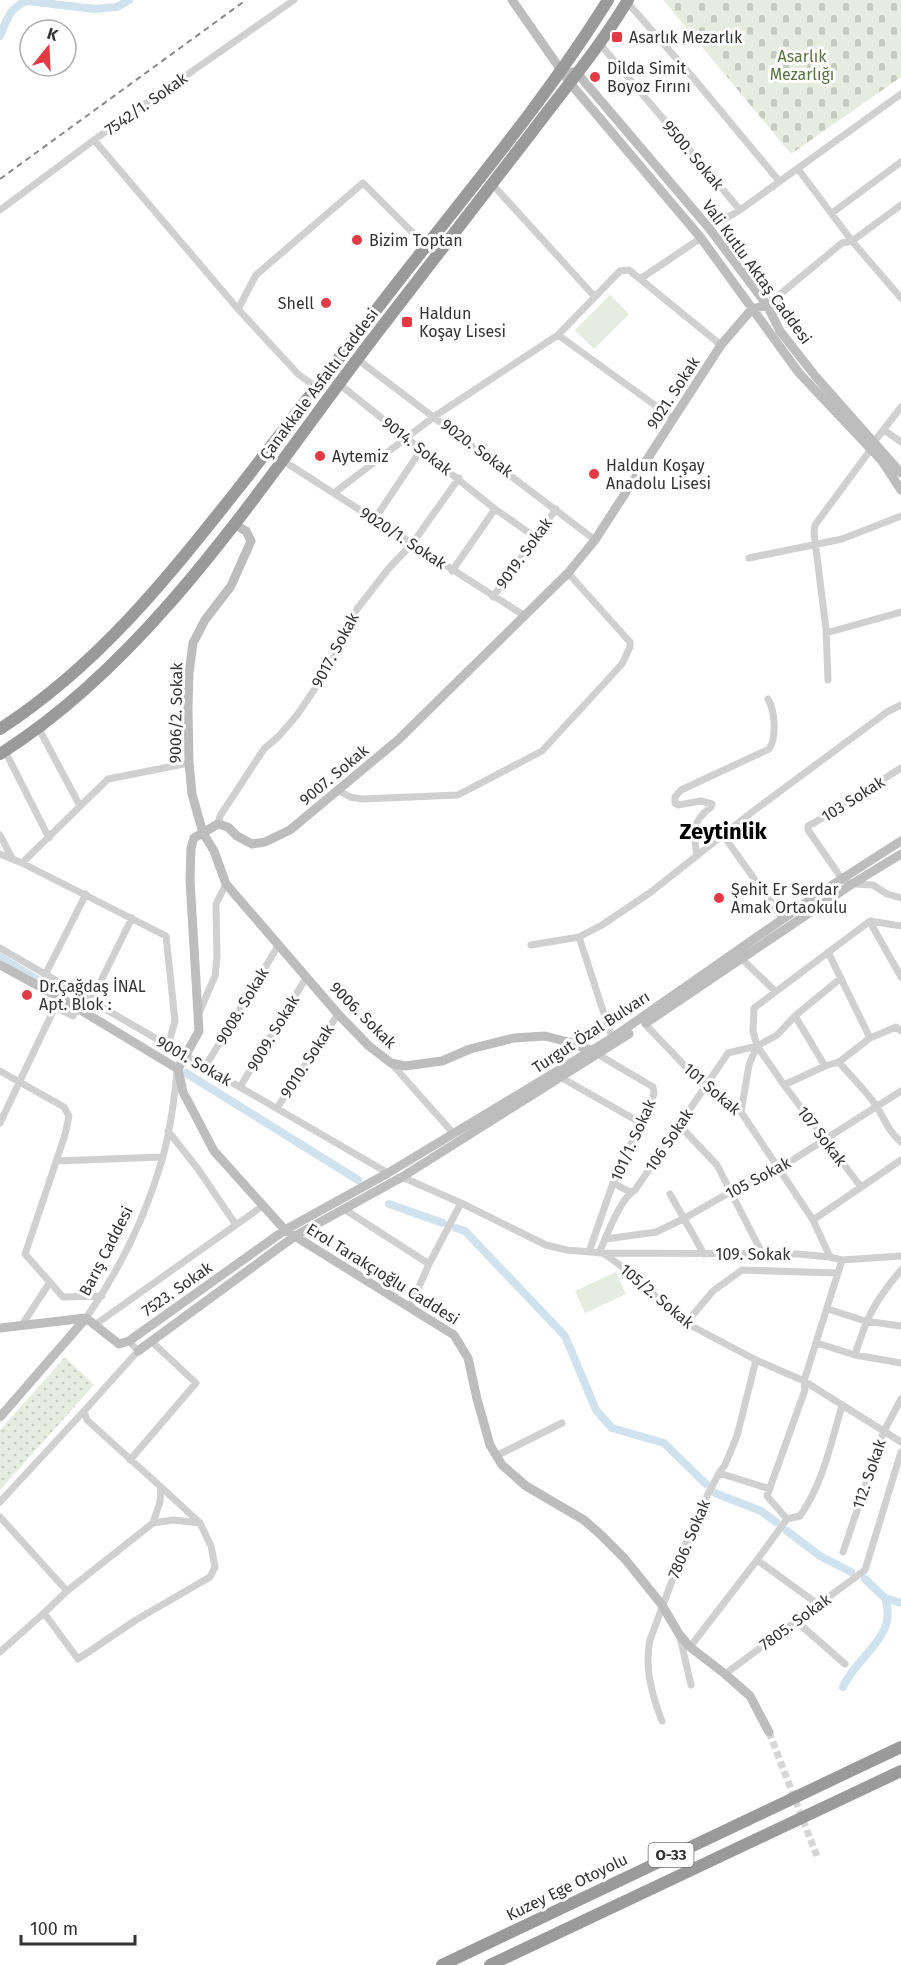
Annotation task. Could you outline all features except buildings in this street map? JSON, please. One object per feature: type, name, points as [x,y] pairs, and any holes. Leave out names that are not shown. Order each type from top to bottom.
[{"type":"highway","name":"Çanakkale Asfaltı Caddesi","points":[[0,729],[76,673],[130,619],[191,548],[561,69],[608,0]]},
{"type":"highway","name":"Çanakkale Asfaltı Caddesi","points":[[2,753],[90,686],[146,630],[234,524],[357,358],[600,44],[628,1]]},
{"type":"highway","name":"Kuzey Ege Otoyolu","points":[[442,1965],[901,1747]]},
{"type":"highway","name":"O-33","points":[[490,1965],[901,1771]]},
{"type":"street","name":"7542/1. Sokak","points":[[0,210],[94,140],[294,0]]},
{"type":"street","points":[[512,0],[561,69],[574,78]]},
{"type":"street","points":[[628,1],[779,181]]},
{"type":"street","name":"9500. Sokak","points":[[600,44],[740,210]]},
{"type":"street","name":"Vali Kutlu Aktaş Caddesi","points":[[574,78],[709,228],[767,305],[780,331],[872,445],[901,490]]},
{"type":"street","name":"Vali Kutlu Aktaş Caddesi","points":[[574,78],[701,238],[799,372],[901,473]]},
{"type":"street","points":[[709,228],[740,210],[901,94]]},
{"type":"street","points":[[94,140],[238,309],[298,374],[316,387]]},
{"type":"street","points":[[832,213],[901,162]]},
{"type":"street","points":[[798,168],[852,241],[901,298]]},
{"type":"street","points":[[238,309],[256,275],[363,183],[426,246]]},
{"type":"street","points":[[492,184],[595,297]]},
{"type":"street","points":[[752,309],[767,305],[842,243],[852,241],[901,205]]},
{"type":"street","points":[[640,279],[701,238]]},
{"type":"street","points":[[334,493],[435,416],[558,335],[620,271],[628,270],[721,345]]},
{"type":"street","name":"9021. Sokak","points":[[595,540],[721,345],[752,309]]},
{"type":"street","points":[[558,335],[674,419]]},
{"type":"street","name":"9020. Sokak","points":[[357,358],[595,540]]},
{"type":"street","name":"9014. Sokak","points":[[338,384],[459,478],[495,509],[535,537]]},
{"type":"street","points":[[828,680],[826,633],[815,544],[815,525],[901,407]]},
{"type":"street","points":[[884,430],[901,442]]},
{"type":"street","points":[[374,520],[421,450]]},
{"type":"street","name":"9020/1. Sokak","points":[[282,460],[525,616]]},
{"type":"street","name":"9017. Sokak","points":[[218,824],[220,816],[264,749],[297,715],[323,677],[357,609],[389,568],[412,544],[459,478]]},
{"type":"street","points":[[452,571],[495,509]]},
{"type":"street","name":"9019. Sokak","points":[[493,597],[556,509]]},
{"type":"street","points":[[749,558],[842,539],[901,516]]},
{"type":"street","name":"9006/2. Sokak","points":[[226,884],[214,851],[203,833],[192,795],[188,707],[193,643],[205,620],[231,586],[251,541],[246,531],[234,524]]},
{"type":"street","name":"9007. Sokak","points":[[218,824],[228,827],[237,836],[252,844],[265,842],[290,830],[398,740],[568,573],[595,540]]},
{"type":"street","points":[[338,790],[350,797],[362,799],[458,795],[542,751],[622,664],[630,647],[630,642],[568,573]]},
{"type":"street","points":[[826,633],[901,612]]},
{"type":"street","points":[[697,855],[694,837],[696,823],[712,804],[706,801],[678,805],[675,803],[675,797],[681,790],[769,749],[774,736],[771,704],[768,699]]},
{"type":"street","points":[[531,945],[579,937],[602,925],[651,892],[887,712],[901,705]]},
{"type":"street","points":[[38,727],[80,806]]},
{"type":"street","points":[[2,753],[49,838]]},
{"type":"street","points":[[22,862],[108,779],[189,763]]},
{"type":"street","name":"103 Sokak","points":[[901,768],[808,826],[808,830],[842,879],[852,884],[867,883],[887,894],[901,898]]},
{"type":"street","points":[[0,965],[78,1008],[178,1069],[199,1031],[190,880],[191,848],[194,838],[218,824]]},
{"type":"street","points":[[0,835],[12,858]]},
{"type":"street","points":[[723,835],[783,919]]},
{"type":"street","name":"Turgut Özal Bulvarı","points":[[285,1230],[645,1024],[738,956],[783,919],[901,841]]},
{"type":"street","points":[[0,854],[22,862],[166,936],[175,1021],[168,1046]]},
{"type":"street","name":"Turgut Özal Bulvarı","points":[[138,1351],[295,1236],[402,1177],[562,1078],[612,1038],[901,854]]},
{"type":"street","points":[[199,1013],[215,976],[218,957],[216,904],[226,884]]},
{"type":"street","name":"9006. Sokak","points":[[226,884],[338,1014],[369,1046],[391,1063],[405,1066],[442,1061],[470,1049],[514,1038],[545,1036],[572,1042],[596,1053]]},
{"type":"street","points":[[45,975],[86,894]]},
{"type":"street","points":[[91,1001],[132,918]]},
{"type":"street","points":[[741,1112],[749,1065],[757,1046],[753,1031],[754,1008],[870,922],[901,926]]},
{"type":"street","points":[[870,922],[901,977]]},
{"type":"street","points":[[579,937],[612,1038]]},
{"type":"street","name":"9008. Sokak","points":[[205,1067],[278,946]]},
{"type":"street","name":"9001. Sokak","points":[[0,948],[388,1173]]},
{"type":"street","points":[[828,952],[870,1038]]},
{"type":"street","points":[[738,956],[775,991]]},
{"type":"street","name":"9009. Sokak","points":[[240,1087],[306,978]]},
{"type":"street","name":"106 Sokak","points":[[602,1253],[606,1239],[630,1192],[635,1190],[728,1053],[757,1046],[777,1035],[795,1016],[841,978]]},
{"type":"street","points":[[0,1123],[55,1006],[73,1016],[78,1008]]},
{"type":"street","name":"9010. Sokak","points":[[277,1108],[338,1014]]},
{"type":"street","points":[[795,1016],[825,1066]]},
{"type":"street","name":"101 Sokak","points":[[645,1024],[705,1087],[741,1112],[813,1220],[830,1257]]},
{"type":"street","points":[[784,1085],[839,1062],[870,1038],[900,1027]]},
{"type":"street","name":"107 Sokak","points":[[757,1046],[861,1187]]},
{"type":"street","name":"101/1. Sokak","points":[[589,1252],[613,1183],[654,1094],[653,1087],[596,1053]]},
{"type":"street","points":[[839,1062],[876,1106],[883,1121],[901,1142]]},
{"type":"street","points":[[391,1063],[454,1134]]},
{"type":"street","name":"Barış Caddesi","points":[[0,1417],[86,1318],[102,1296],[152,1191],[168,1131],[178,1069]]},
{"type":"street","name":"Erol Tarakçıoğlu Caddesi","points":[[178,1069],[183,1092],[214,1151],[285,1230],[454,1335],[468,1358],[490,1445],[502,1465],[512,1476],[584,1520],[600,1534],[625,1559],[662,1605],[679,1634],[690,1647],[750,1696],[769,1732]]},
{"type":"street","points":[[0,1071],[64,1107],[69,1116],[25,1254],[63,1297],[102,1296]]},
{"type":"street","points":[[562,1078],[641,1123]]},
{"type":"street","name":"105 Sokak","points":[[606,1239],[656,1232],[685,1218],[778,1168],[901,1091]]},
{"type":"street","points":[[679,1125],[717,1165],[763,1255]]},
{"type":"street","points":[[168,1131],[198,1169],[236,1225]]},
{"type":"street","points":[[56,1161],[162,1158]]},
{"type":"street","points":[[813,1220],[901,1160]]},
{"type":"street","points":[[388,1173],[461,1203],[546,1245],[567,1250],[602,1253]]},
{"type":"street","points":[[613,1183],[630,1192]]},
{"type":"street","points":[[670,1194],[705,1254]]},
{"type":"street","points":[[410,1307],[429,1264],[461,1203]]},
{"type":"street","points":[[96,1324],[264,1205]]},
{"type":"street","points":[[344,1209],[429,1264]]},
{"type":"street","name":"7523. Sokak","points":[[129,1341],[285,1230]]},
{"type":"street","name":"109. Sokak","points":[[602,1253],[798,1254],[842,1260],[901,1256]]},
{"type":"street","name":"105/2. Sokak","points":[[602,1253],[621,1266],[686,1323],[756,1360],[804,1381],[901,1442]]},
{"type":"street","points":[[787,1518],[767,1496],[805,1390],[804,1381],[842,1260]]},
{"type":"street","points":[[686,1323],[714,1291],[742,1270],[838,1273]]},
{"type":"street","points":[[855,1355],[865,1321],[880,1295],[901,1270]]},
{"type":"street","points":[[22,1325],[50,1282]]},
{"type":"street","points":[[828,1309],[865,1321],[901,1326]]},
{"type":"street","points":[[0,1328],[86,1318],[119,1344],[129,1341],[138,1351],[0,1502]]},
{"type":"street","points":[[130,1460],[196,1383],[151,1341]]},
{"type":"street","points":[[817,1343],[855,1355],[901,1363]]},
{"type":"street","name":"7806. Sokak","points":[[662,1721],[657,1708],[647,1655],[662,1605],[695,1519],[725,1466],[737,1436],[756,1360]]},
{"type":"street","name":"112. Sokak","points":[[843,1552],[884,1432],[901,1399]]},
{"type":"street","points":[[690,1647],[758,1560],[787,1518],[800,1516],[808,1505],[818,1483],[842,1406]]},
{"type":"street","points":[[44,1613],[78,1659],[135,1620],[210,1576],[215,1567],[211,1546],[200,1523],[87,1420],[84,1411]]},
{"type":"street","points":[[496,1455],[562,1423]]},
{"type":"street","name":"7805. Sokak","points":[[725,1674],[865,1570],[901,1452]]},
{"type":"street","points":[[719,1473],[770,1490]]},
{"type":"street","points":[[153,1523],[160,1502],[161,1487]]},
{"type":"street","points":[[0,1517],[68,1591]]},
{"type":"street","points":[[0,1653],[68,1591],[153,1523],[173,1520],[200,1523]]},
{"type":"street","points":[[758,1560],[819,1605]]},
{"type":"street","points":[[796,1621],[845,1664]]},
{"type":"street","points":[[679,1634],[691,1685]]},
{"type":"green space","name":"Asarlık Mezarlığı","points":[[663,0],[901,0],[901,77],[791,154]]},
{"type":"green space","points":[[610,295],[629,314],[594,349],[575,330]]},
{"type":"green space","points":[[616,1272],[626,1294],[585,1313],[575,1291]]},
{"type":"green space","points":[[65,1357],[94,1385],[0,1490],[0,1430]]},
{"type":"waterway","points":[[0,36],[13,10],[28,1],[95,9],[117,7],[129,0]]},
{"type":"waterway","points":[[0,957],[51,988]]},
{"type":"waterway","points":[[186,1073],[358,1180]]},
{"type":"waterway","points":[[389,1204],[443,1223]]},
{"type":"waterway","points":[[456,1228],[465,1231],[565,1336],[596,1410],[612,1428],[664,1443],[706,1484]]},
{"type":"waterway","points":[[715,1493],[761,1511],[776,1522]]},
{"type":"waterway","points":[[787,1531],[820,1556],[851,1572]]},
{"type":"waterway","points":[[865,1579],[885,1598],[901,1603]]},
{"type":"waterway","points":[[843,1687],[881,1635],[888,1612],[885,1598]]},
{"type":"tunnel","points":[[769,1732],[818,1859]]},
{"type":"railway","points":[[0,179],[246,0]]},
{"type":"place","name":"Asarlık Mezarlık","points":[[617,37]]},
{"type":"place","name":"Dilda Simit Boyoz Fırını","points":[[595,77]]},
{"type":"place","name":"Bizim Toptan","points":[[357,240]]},
{"type":"place","name":"Shell","points":[[326,303]]},
{"type":"place","name":"Haldun Koşay Lisesi","points":[[407,322]]},
{"type":"place","name":"Aytemiz","points":[[320,456]]},
{"type":"place","name":"Haldun Koşay Anadolu Lisesi","points":[[594,474]]},
{"type":"place","name":"Şehit Er Serdar Amak Ortaokulu","points":[[719,898]]},
{"type":"place","name":"Dr.Çağdaş İNAL Apt. Blok :","points":[[27,995]]},
{"type":"district","name":"Zeytinlik","points":[[723,831]]}]
